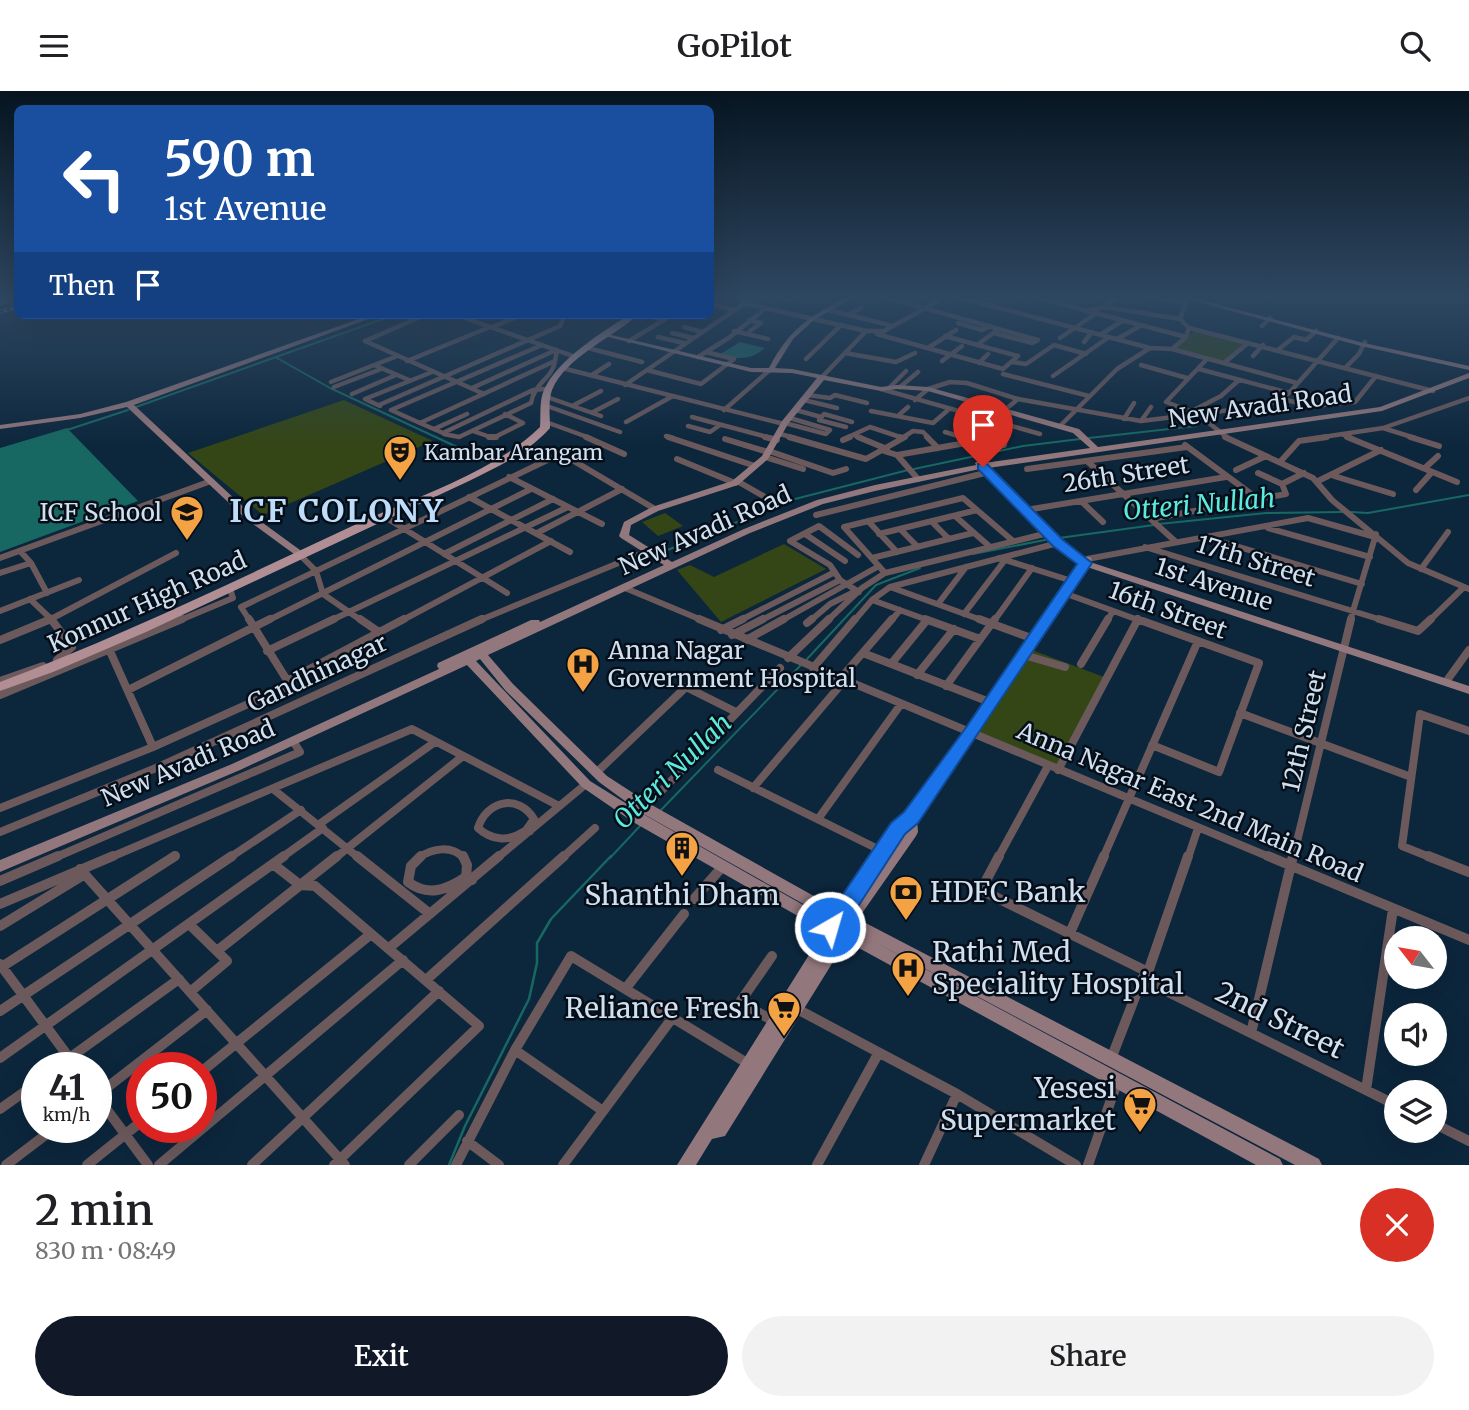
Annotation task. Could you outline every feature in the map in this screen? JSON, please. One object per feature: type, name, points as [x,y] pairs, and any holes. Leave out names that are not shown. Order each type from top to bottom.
[{"type":"main road","points":[[0,684],[84,653],[299,553],[456,478],[531,437],[541,423],[543,396],[551,377],[586,347]]},
{"type":"main road","points":[[546,422],[543,396],[553,381],[588,348]]},
{"type":"main road","name":"Konnur High Road","points":[[0,684],[109,649],[299,553],[387,518],[510,454],[541,434],[546,422]]},
{"type":"street","points":[[0,427],[80,416],[129,404],[287,347]]},
{"type":"street","points":[[379,347],[484,394]]},
{"type":"street","points":[[407,361],[441,347]]},
{"type":"street","points":[[379,405],[512,347]]},
{"type":"street","points":[[391,410],[537,347]]},
{"type":"street","points":[[548,347],[573,356]]},
{"type":"street","points":[[656,347],[751,370],[772,368],[881,389],[1040,434]]},
{"type":"street","points":[[625,385],[679,347]]},
{"type":"street","points":[[698,357],[713,347]]},
{"type":"street","points":[[724,410],[772,368],[784,347]]},
{"type":"street","points":[[806,359],[818,347]]},
{"type":"street","points":[[669,564],[624,536],[627,524],[655,509],[736,482],[767,454],[806,397],[851,347]]},
{"type":"street","points":[[925,347],[1004,369],[1018,356],[985,347]]},
{"type":"street","points":[[942,361],[960,347]]},
{"type":"street","points":[[1012,362],[1026,364],[1051,347]]},
{"type":"street","points":[[1062,347],[1086,354]]},
{"type":"street","points":[[1052,376],[1095,347]]},
{"type":"street","points":[[1147,347],[1172,349],[1297,383]]},
{"type":"street","points":[[1224,363],[1243,347]]},
{"type":"street","points":[[1253,356],[1261,347]]},
{"type":"street","points":[[1271,347],[1429,390]]},
{"type":"street","points":[[915,400],[928,389],[942,383],[957,382],[1018,399],[1141,421],[1194,412],[1255,407],[1281,399],[1289,393],[1329,347]]},
{"type":"street","points":[[1346,367],[1362,347]]},
{"type":"street","points":[[1379,347],[1469,370]]},
{"type":"street","points":[[588,348],[642,362]]},
{"type":"street","points":[[1060,426],[1117,369],[1150,348]]},
{"type":"street","points":[[432,372],[365,399],[455,437],[473,431],[543,396],[554,368],[557,350]]},
{"type":"street","points":[[472,389],[557,350]]},
{"type":"street","points":[[646,370],[701,384],[734,359],[706,352]]},
{"type":"street","points":[[845,353],[896,362],[915,353]]},
{"type":"street","points":[[968,368],[988,354]]},
{"type":"street","points":[[382,369],[332,385],[396,357]]},
{"type":"street","points":[[1207,359],[1165,401],[1194,412],[1217,432],[1318,481],[1337,505],[1408,563],[1466,588]]},
{"type":"street","points":[[420,422],[555,361]]},
{"type":"street","points":[[592,375],[609,364]]},
{"type":"street","points":[[374,365],[409,381]]},
{"type":"street","points":[[1141,365],[1187,378]]},
{"type":"street","points":[[566,369],[724,410],[789,419],[831,430],[826,434],[789,419]]},
{"type":"street","points":[[1199,369],[1289,393]]},
{"type":"street","name":"New Avadi Road","points":[[985,465],[1382,409],[1469,370]]},
{"type":"street","points":[[890,387],[906,371]]},
{"type":"street","points":[[900,387],[918,372]]},
{"type":"street","points":[[1003,374],[1089,396]]},
{"type":"street","points":[[352,394],[396,375]]},
{"type":"street","points":[[1281,399],[1313,406],[1355,402],[1376,376]]},
{"type":"street","points":[[1194,412],[1221,396],[1239,380]]},
{"type":"street","points":[[881,389],[928,389],[1006,410],[1076,431],[1094,447]]},
{"type":"street","points":[[574,405],[601,391]]},
{"type":"street","points":[[806,397],[830,398],[835,395],[867,403]]},
{"type":"street","points":[[543,396],[581,417],[620,432]]},
{"type":"street","points":[[443,433],[495,410],[543,396],[601,416]]},
{"type":"street","points":[[626,422],[671,397]]},
{"type":"street","points":[[806,397],[838,407]]},
{"type":"street","points":[[1280,462],[1295,443],[1340,433],[1383,428],[1469,398]]},
{"type":"street","points":[[593,412],[618,399]]},
{"type":"street","points":[[897,455],[966,443],[967,439],[982,430],[1018,399]]},
{"type":"street","points":[[1124,419],[1134,403]]},
{"type":"street","points":[[129,404],[249,517],[299,553],[316,571],[323,594],[379,632]]},
{"type":"street","points":[[900,414],[908,407]]},
{"type":"street","points":[[1141,421],[1151,407]]},
{"type":"street","points":[[473,431],[493,438],[523,423],[495,410]]},
{"type":"street","points":[[871,411],[900,414],[933,423],[948,410]]},
{"type":"street","points":[[434,429],[467,414]]},
{"type":"street","points":[[789,419],[821,417],[824,414],[852,422]]},
{"type":"street","points":[[560,425],[581,417]]},
{"type":"street","points":[[692,417],[866,459],[886,450],[913,431],[923,432],[938,448]]},
{"type":"street","points":[[821,417],[819,419],[846,427]]},
{"type":"street","points":[[546,422],[560,425],[624,454]]},
{"type":"street","points":[[688,426],[710,432],[720,425]]},
{"type":"street","points":[[958,425],[1005,437],[1004,446],[987,448]]},
{"type":"street","points":[[844,440],[870,427],[903,438]]},
{"type":"street","points":[[1383,428],[1439,446]]},
{"type":"street","points":[[945,432],[967,439]]},
{"type":"street","name":"New Avadi Road","points":[[0,866],[293,741],[808,501],[985,465],[1094,447],[1217,432]]},
{"type":"street","points":[[1340,433],[1457,482]]},
{"type":"street","points":[[666,436],[755,465]]},
{"type":"street","points":[[856,436],[897,455],[916,477]]},
{"type":"street","points":[[725,439],[803,469]]},
{"type":"street","points":[[1027,469],[1186,446],[1258,499]]},
{"type":"street","points":[[1318,481],[1334,476],[1381,450]]},
{"type":"street","points":[[0,808],[153,747],[290,685],[242,607],[509,477],[560,454],[655,509]]},
{"type":"street","points":[[767,454],[833,473],[846,469]]},
{"type":"street","points":[[1236,470],[1266,456]]},
{"type":"street","points":[[1426,467],[1438,456]]},
{"type":"street","points":[[677,459],[736,482],[765,497]]},
{"type":"street","points":[[1087,461],[1176,542]]},
{"type":"street","points":[[816,515],[985,465]]},
{"type":"street","name":"1st Avenue","points":[[985,465],[1032,509],[1056,538]]},
{"type":"street","name":"1st Avenue","points":[[985,465],[1056,538],[1086,561],[1469,688]]},
{"type":"street","points":[[1416,490],[1432,472]]},
{"type":"street","points":[[1151,519],[1286,494],[1282,484],[1258,473]]},
{"type":"street","points":[[1282,484],[1304,473]]},
{"type":"street","points":[[1334,476],[1392,494]]},
{"type":"street","points":[[509,477],[601,524]]},
{"type":"street","name":"26th Street","points":[[1032,509],[1226,477]]},
{"type":"street","points":[[0,558],[211,481]]},
{"type":"street","points":[[128,690],[531,488]]},
{"type":"street","points":[[537,533],[622,489]]},
{"type":"street","points":[[469,497],[570,552]]},
{"type":"street","points":[[885,573],[844,527],[963,498],[1013,541]]},
{"type":"street","points":[[443,554],[553,499]]},
{"type":"street","points":[[1080,501],[1102,521]]},
{"type":"street","points":[[267,651],[568,507]]},
{"type":"street","points":[[879,534],[977,510]]},
{"type":"street","points":[[955,516],[989,547]]},
{"type":"street","points":[[387,518],[507,593]]},
{"type":"street","points":[[707,1131],[719,1130],[796,1009],[898,828],[911,817],[971,734],[1086,561],[1145,547],[1308,518],[1375,535]]},
{"type":"street","points":[[868,521],[897,552]]},
{"type":"street","points":[[932,521],[949,539]]},
{"type":"street","points":[[858,555],[819,526],[789,541],[858,591]]},
{"type":"street","points":[[1264,527],[1370,557]]},
{"type":"street","points":[[900,529],[918,547]]},
{"type":"street","points":[[1421,569],[1448,532]]},
{"type":"street","points":[[872,558],[973,533]]},
{"type":"street","points":[[805,534],[845,561]]},
{"type":"street","name":"12th Street","points":[[1251,1033],[1343,647],[1375,535]]},
{"type":"street","points":[[1205,537],[1362,584]]},
{"type":"street","points":[[807,623],[830,604],[858,591],[885,573],[1013,541],[1056,538]]},
{"type":"street","points":[[806,665],[872,600],[891,587],[1056,538]]},
{"type":"street","points":[[287,681],[551,541]]},
{"type":"street","name":"17th Street","points":[[1145,547],[1418,631],[1466,588]]},
{"type":"street","name":"Gandhinagar","points":[[0,832],[156,768],[466,626],[650,550]]},
{"type":"street","points":[[20,551],[31,562],[47,593]]},
{"type":"street","points":[[721,630],[866,551]]},
{"type":"street","points":[[0,640],[51,619],[176,553]]},
{"type":"street","points":[[996,557],[1072,582]]},
{"type":"street","points":[[964,614],[1005,560]]},
{"type":"street","points":[[0,573],[31,562]]},
{"type":"street","name":"New Avadi Road","points":[[480,652],[625,588],[669,564]]},
{"type":"street","points":[[746,640],[879,566]]},
{"type":"street","points":[[938,604],[967,566]]},
{"type":"street","points":[[946,686],[1032,568]]},
{"type":"street","points":[[0,611],[79,580]]},
{"type":"street","points":[[732,635],[840,580]]},
{"type":"street","points":[[891,587],[1034,639]]},
{"type":"street","name":"Anna Nagar East 2nd Main Road","points":[[625,588],[732,635],[1469,940]]},
{"type":"street","points":[[788,658],[858,591]]},
{"type":"street","name":"16th Street","points":[[1064,593],[1259,663],[1240,713]]},
{"type":"street","points":[[0,684],[62,659],[72,647],[51,619],[30,600]]},
{"type":"street","points":[[872,600],[980,639]]},
{"type":"street","points":[[753,788],[900,610]]},
{"type":"street","points":[[1081,664],[1113,611]]},
{"type":"street","points":[[891,664],[927,619]]},
{"type":"street","points":[[1058,770],[1138,619]]},
{"type":"street","points":[[917,675],[954,629]]},
{"type":"street","points":[[1069,935],[1198,641]]},
{"type":"street","name":"1st Avenue","points":[[1343,647],[1469,688]]},
{"type":"street","points":[[0,695],[109,649],[153,747]]},
{"type":"street","points":[[1448,679],[1469,650]]},
{"type":"street","points":[[480,652],[506,691],[586,783],[650,816],[1118,1080],[1275,1165]]},
{"type":"street","points":[[863,653],[992,703]]},
{"type":"street","points":[[1024,655],[1065,667]]},
{"type":"street","points":[[467,658],[650,816],[724,866],[1313,1165]]},
{"type":"street","name":"New Avadi Road","points":[[0,859],[467,658]]},
{"type":"street","points":[[650,816],[736,712],[780,668]]},
{"type":"street","points":[[597,772],[686,687],[736,712]]},
{"type":"street","points":[[818,819],[901,704]]},
{"type":"street","points":[[1152,745],[1219,772],[1240,713],[1411,777]]},
{"type":"street","points":[[1469,731],[1420,714],[1402,846],[1469,872]]},
{"type":"street","points":[[0,904],[83,872],[412,729],[559,806]]},
{"type":"street","points":[[0,881],[300,752],[293,741]]},
{"type":"street","points":[[0,1058],[273,864],[435,742]]},
{"type":"street","points":[[217,951],[463,756]]},
{"type":"street","name":"2nd Street","points":[[1048,766],[981,890],[1251,1033],[1384,1099]]},
{"type":"street","points":[[718,771],[883,852]]},
{"type":"street","points":[[388,948],[586,783]]},
{"type":"street","points":[[273,789],[429,914]]},
{"type":"street","points":[[510,802],[522,804],[530,809],[534,819],[528,831],[514,838],[488,837],[478,828],[479,820],[490,807],[510,802]]},
{"type":"street","points":[[0,1011],[301,810]]},
{"type":"street","points":[[686,1165],[747,1063],[841,925],[911,832],[911,817]]},
{"type":"street","points":[[426,980],[595,828]]},
{"type":"street","points":[[1110,1061],[1145,976],[1198,828]]},
{"type":"street","points":[[446,849],[468,857],[469,878],[447,890],[414,889],[408,882],[412,865],[425,853],[446,849]]},
{"type":"street","points":[[65,1052],[1,966],[175,856]]},
{"type":"street","points":[[83,872],[303,1117],[340,1163],[477,1030],[477,1023],[315,886],[300,885],[273,864]]},
{"type":"street","points":[[694,899],[724,866]]},
{"type":"street","points":[[0,926],[83,872]]},
{"type":"street","points":[[1366,1090],[1393,909]]},
{"type":"street","points":[[626,988],[684,914]]},
{"type":"street","points":[[189,923],[227,961],[190,992]]},
{"type":"street","points":[[217,1059],[372,934]]},
{"type":"street","points":[[456,1165],[514,1050],[571,956],[747,1063]]},
{"type":"street","points":[[772,956],[740,1002],[775,1022]]},
{"type":"street","points":[[159,1165],[403,960]]},
{"type":"street","points":[[87,1052],[179,979]]},
{"type":"street","points":[[252,1165],[439,991]]},
{"type":"street","points":[[796,1009],[957,1094],[1076,1165]]},
{"type":"street","points":[[112,1083],[207,1010]]},
{"type":"street","points":[[564,1165],[673,1017]]},
{"type":"street","points":[[514,1050],[603,1111]]},
{"type":"street","points":[[817,1165],[878,1054]]},
{"type":"street","points":[[1088,1165],[1118,1080]]},
{"type":"street","points":[[0,1109],[21,1094]]},
{"type":"street","points":[[924,1165],[957,1094]]},
{"type":"street","points":[[409,1165],[460,1115]]},
{"type":"street","points":[[112,1117],[148,1165]]},
{"type":"street","points":[[1447,1130],[1469,1141]]},
{"type":"street","points":[[88,1165],[125,1134]]},
{"type":"street","points":[[467,1141],[499,1165]]},
{"type":"street","points":[[6,1165],[34,1143]]},
{"type":"shaded area","points":[[732,347],[765,348],[744,358],[719,355]]},
{"type":"shaded area","points":[[1175,347],[1242,347],[1224,362],[1173,349]]},
{"type":"shaded area","points":[[344,400],[433,441],[263,515],[188,453]]},
{"type":"shaded area","points":[[67,428],[138,501],[0,552],[0,448]]},
{"type":"shaded area","points":[[665,513],[683,526],[658,536],[642,522]]},
{"type":"shaded area","points":[[784,544],[826,569],[721,622],[677,570],[690,565],[714,577]]},
{"type":"shaded area","points":[[1032,650],[1104,677],[1056,767],[976,734]]},
{"type":"waterway","points":[[136,407],[304,347]]},
{"type":"waterway","points":[[277,358],[330,388],[483,459]]},
{"type":"waterway","points":[[67,430],[128,410]]},
{"type":"waterway","points":[[1089,438],[1196,426]]},
{"type":"waterway","points":[[914,469],[1023,446],[1080,439]]},
{"type":"waterway","points":[[665,551],[795,499],[908,470]]},
{"type":"waterway","name":"Otteri Nullah","points":[[1351,512],[1368,513],[1469,495]]},
{"type":"waterway","name":"Otteri Nullah","points":[[1159,524],[1266,513],[1342,512]]},
{"type":"waterway","name":"Otteri Nullah","points":[[1059,538],[1154,525]]},
{"type":"waterway","name":"Otteri Nullah","points":[[973,554],[1050,539]]},
{"type":"waterway","name":"Otteri Nullah","points":[[807,659],[876,585],[920,568]]},
{"type":"waterway","name":"Otteri Nullah","points":[[661,810],[801,665]]},
{"type":"waterway","name":"Otteri Nullah","points":[[610,858],[640,826]]},
{"type":"waterway","name":"Otteri Nullah","points":[[449,1165],[465,1126],[529,999],[537,963],[537,943],[551,919],[611,856]]},
{"type":"place","name":"Kambar Arangam","points":[[400,482]]},
{"type":"place","name":"ICF School","points":[[187,542]]},
{"type":"place","name":"Anna Nagar Government Hospital","points":[[583,694]]},
{"type":"place","name":"Shanthi Dham","points":[[682,878]]},
{"type":"place","name":"HDFC Bank","points":[[906,922]]},
{"type":"place","name":"Rathi Med Speciality Hospital","points":[[908,998]]},
{"type":"place","name":"Reliance Fresh","points":[[784,1038]]},
{"type":"place","name":"Yesesi Supermarket","points":[[1140,1134]]},
{"type":"district","name":"ICF COLONY","points":[[337,511]]},
{"type":"route","points":[[830,927],[830,921],[841,915],[898,828],[911,817],[971,734],[1085,563],[1058,543],[983,467]]}]
